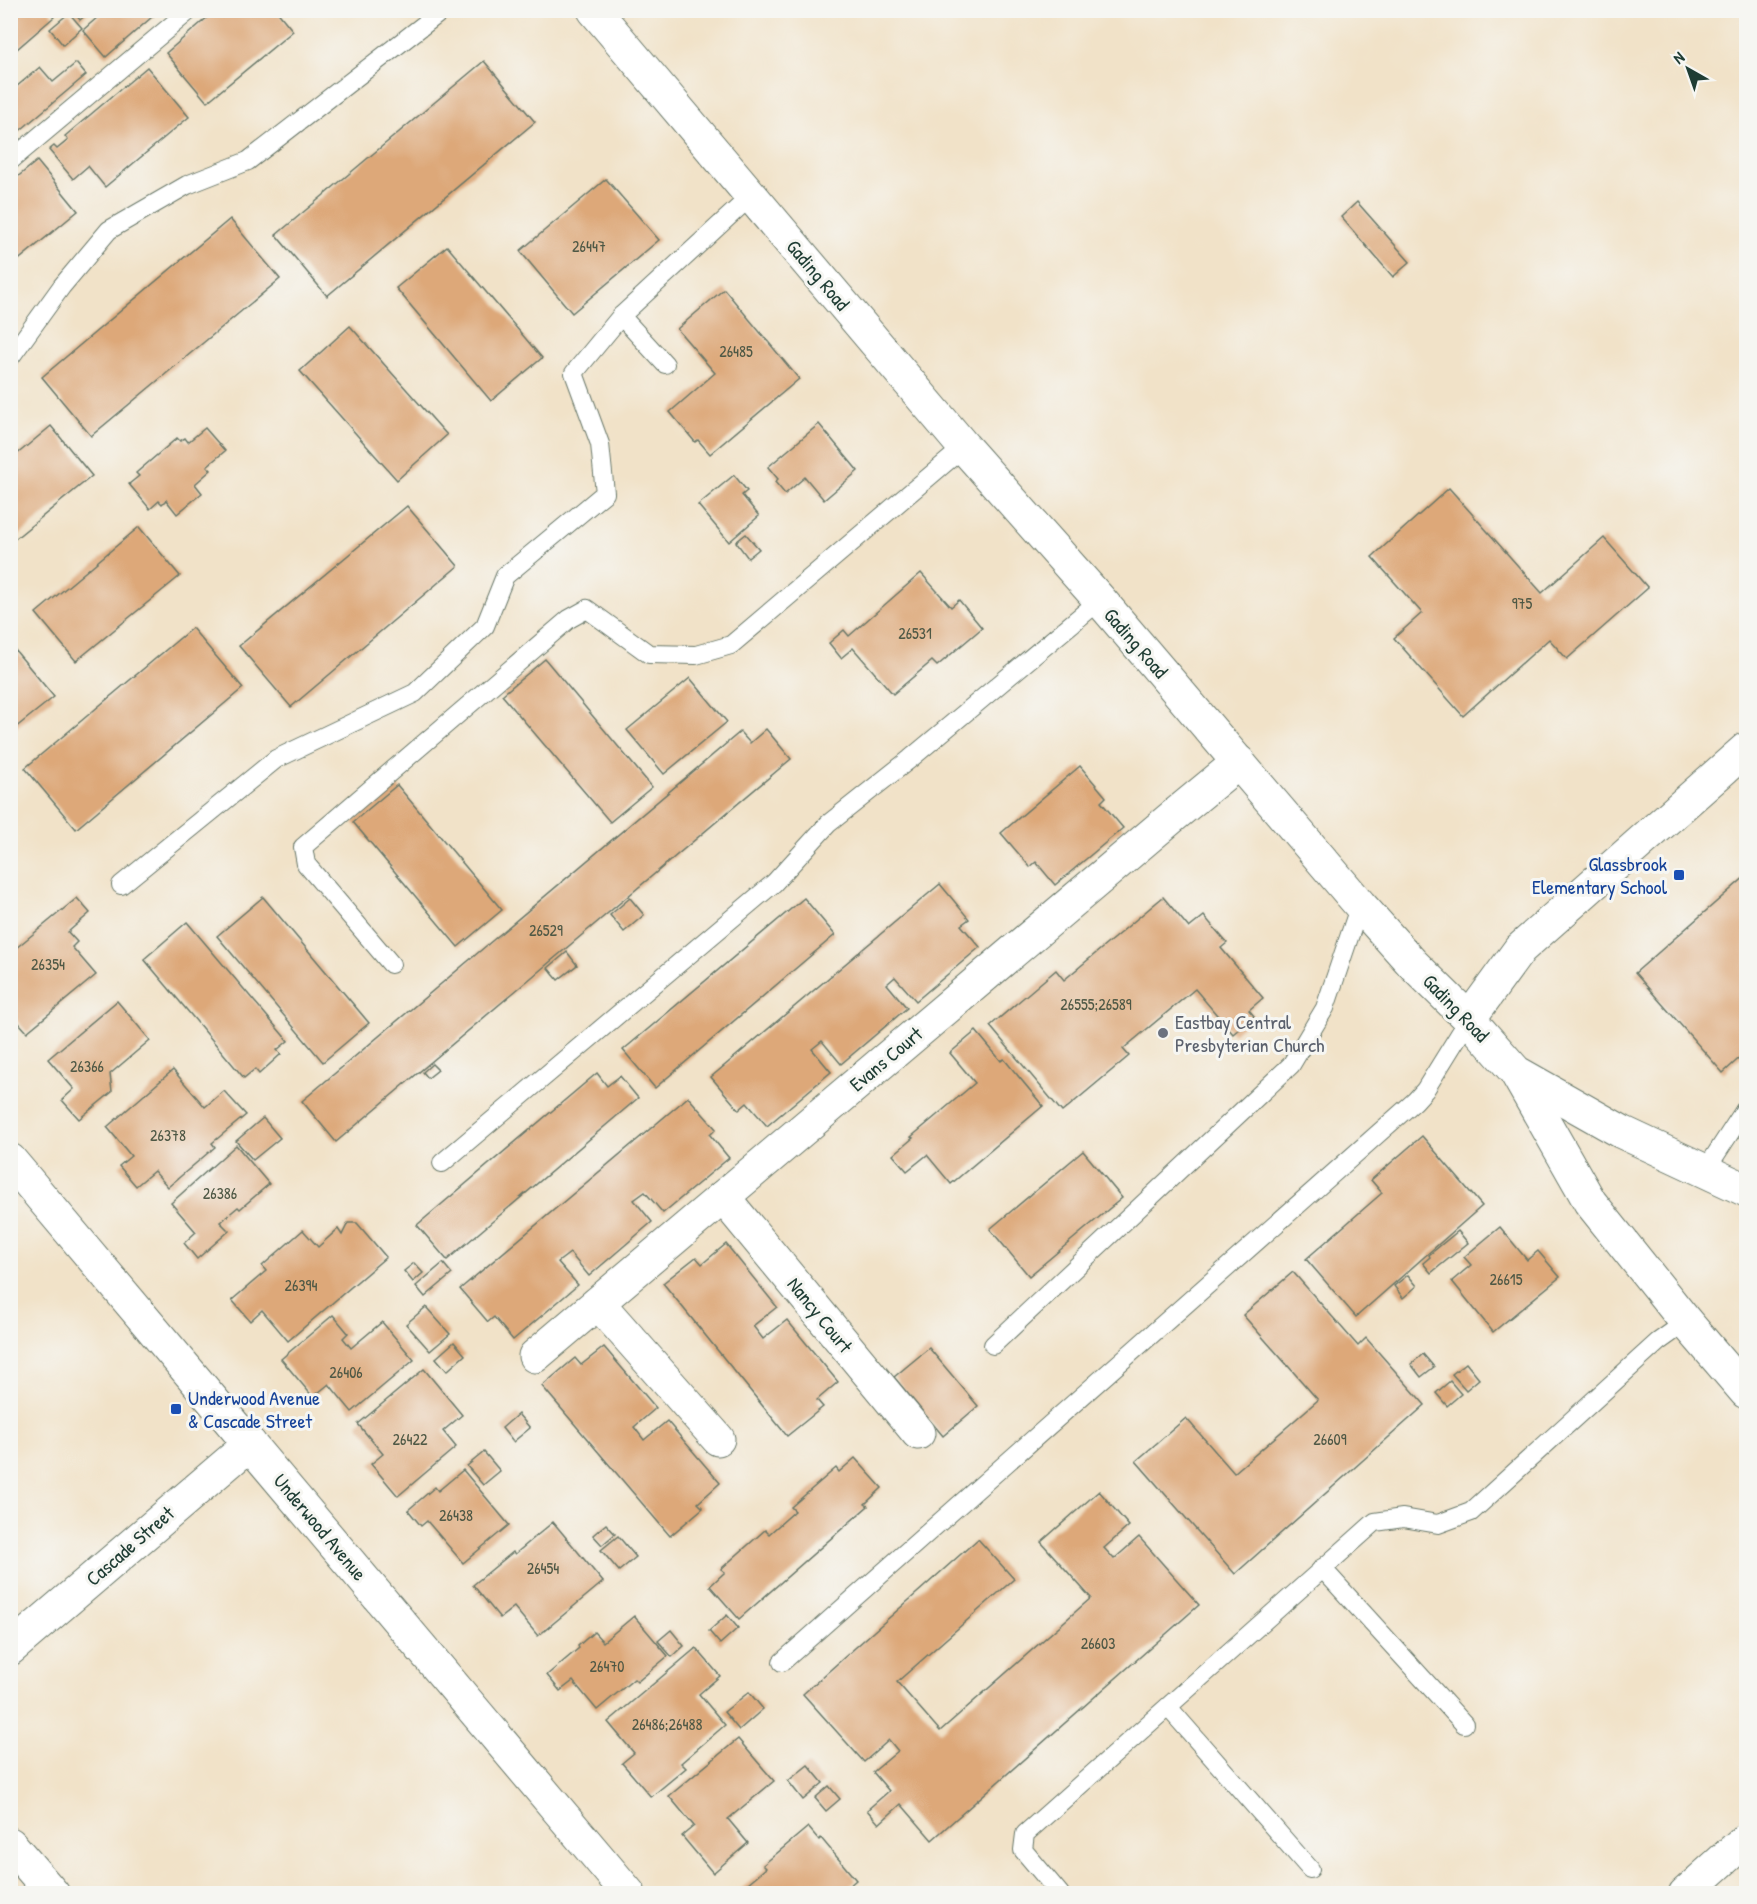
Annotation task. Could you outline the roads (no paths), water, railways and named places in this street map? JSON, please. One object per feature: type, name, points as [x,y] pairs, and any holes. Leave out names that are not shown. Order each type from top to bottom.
[{"type":"street","name":"Gading Road","points":[[594,10],[964,447],[1100,600],[1360,905],[1412,963],[1469,1019],[1516,1072],[1622,1132],[1746,1190]]},
{"type":"street","points":[[1469,1019],[1520,949],[1746,748]]},
{"type":"street","name":"Evans Court","points":[[535,1356],[1239,762]]},
{"type":"street","points":[[1516,1072],[1590,1202],[1686,1322],[1746,1392]]},
{"type":"street","name":"Underwood Avenue","points":[[10,1160],[629,1893]]},
{"type":"street","name":"Nancy Court","points":[[723,1197],[918,1433]]},
{"type":"street","points":[[598,1303],[718,1439]]},
{"type":"street","name":"Cascade Street","points":[[10,1649],[250,1444]]},
{"type":"street","points":[[1684,1893],[1746,1839]]},
{"type":"street","points":[[10,1844],[53,1893]]},
{"type":"lane","points":[[10,161],[190,10]]},
{"type":"lane","points":[[10,358],[62,286],[109,230],[187,185],[248,161],[443,10]]},
{"type":"lane","points":[[122,885],[276,759],[415,693],[485,626],[505,576],[605,493],[600,444],[574,373],[621,316],[752,196]]},
{"type":"lane","points":[[621,316],[665,364]]},
{"type":"lane","points":[[391,963],[306,864],[303,847],[569,619],[587,609],[649,654],[696,655],[731,645],[964,447]]},
{"type":"lane","points":[[442,1163],[769,888],[828,824],[910,759],[1100,600]]},
{"type":"lane","points":[[993,1345],[1290,1065],[1325,1008],[1360,905]]},
{"type":"lane","points":[[782,1662],[1415,1101],[1425,1090],[1469,1019]]},
{"type":"lane","points":[[1705,1171],[1746,1108]]},
{"type":"lane","points":[[1060,1893],[1023,1850],[1025,1834],[1375,1521],[1403,1518],[1438,1524],[1471,1512],[1658,1342],[1686,1322]]},
{"type":"lane","points":[[1322,1568],[1464,1724]]},
{"type":"lane","points":[[1168,1707],[1310,1869]]},
{"type":"place","name":"Glassbrook Elementary School","points":[[1679,875]]},
{"type":"place","name":"Eastbay Central Presbyterian Church","points":[[1163,1033]]},
{"type":"place","name":"Underwood Avenue & Cascade Street","points":[[176,1409]]}]
